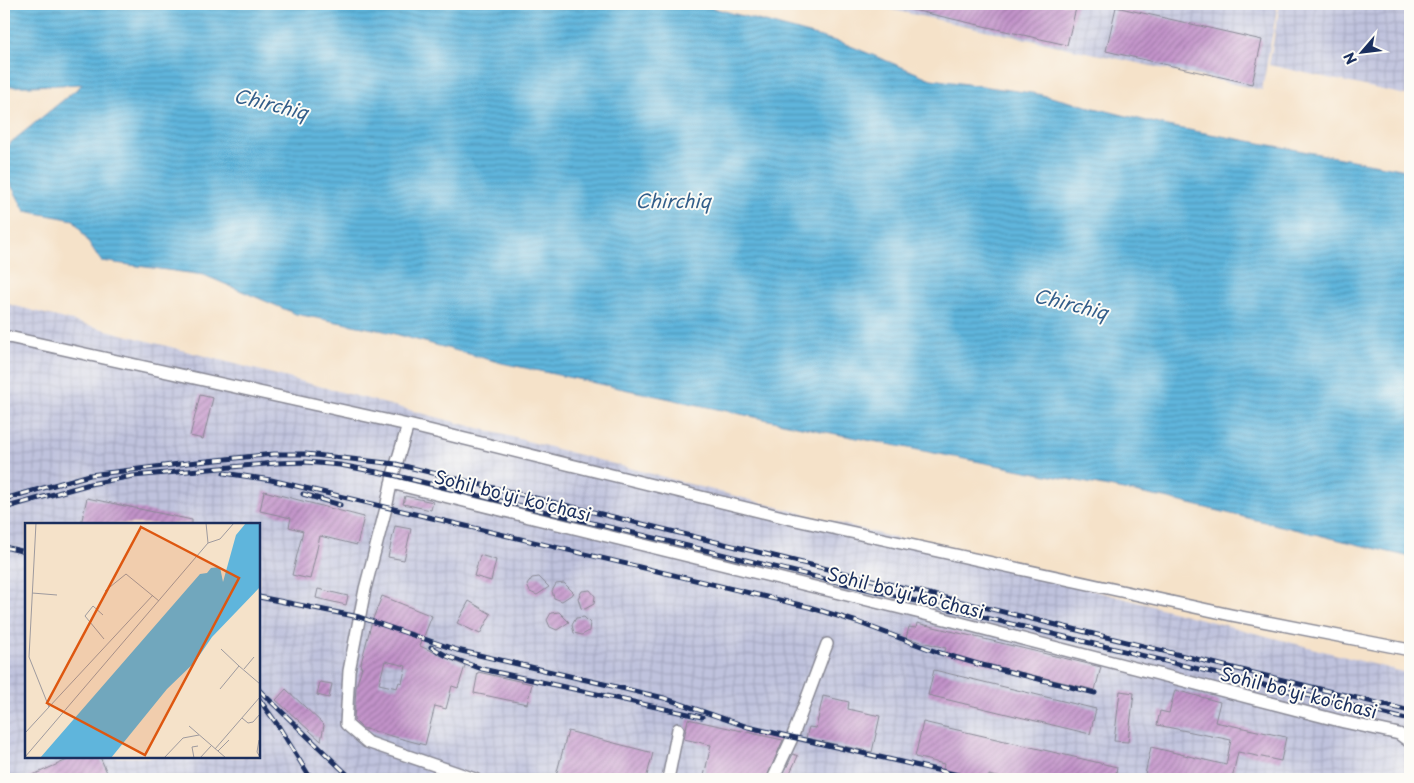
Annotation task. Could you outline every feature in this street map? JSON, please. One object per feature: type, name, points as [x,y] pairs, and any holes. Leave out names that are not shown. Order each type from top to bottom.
[{"type":"street","points":[[4,336],[408,425],[790,519],[1232,615],[1410,650]]},
{"type":"street","points":[[408,425],[391,483],[365,589],[349,671],[346,724],[367,742],[475,779]]},
{"type":"street","name":"Sohil bo'yi ko'chasi","points":[[391,483],[939,618],[1344,722],[1399,734],[1410,742]]},
{"type":"street","points":[[774,779],[792,738],[826,644]]},
{"type":"street","points":[[668,779],[678,729]]},
{"type":"shaded area","points":[[865,4],[1278,4],[1262,90]]},
{"type":"shaded area","points":[[1280,4],[1410,4],[1410,96],[1269,65]]},
{"type":"shaded area","points":[[4,303],[1410,674],[1410,779],[4,779]]},
{"type":"water","name":"Chirchiq","points":[[4,4],[698,4],[843,43],[931,79],[1038,94],[1167,126],[1406,170],[1410,172],[1410,557],[1165,498],[811,429],[502,363],[384,331],[296,314],[204,275],[101,261],[74,220],[25,211],[4,172],[4,148],[83,84],[4,87]]},
{"type":"building","points":[[901,4],[1077,4],[1067,45],[900,7]]},
{"type":"building","points":[[1116,7],[1262,40],[1252,84],[1106,51]]},
{"type":"building","points":[[200,395],[213,398],[203,439],[190,436]]},
{"type":"building","points":[[264,491],[364,517],[357,545],[320,536],[310,579],[292,575],[303,531],[289,527],[291,518],[260,511]]},
{"type":"building","points":[[405,496],[433,502],[431,510],[403,504]]},
{"type":"building","points":[[87,498],[192,520],[192,523],[81,523]]},
{"type":"building","points":[[395,526],[411,529],[404,560],[388,557]]},
{"type":"building","points":[[480,555],[496,560],[491,581],[474,576]]},
{"type":"building","points":[[539,577],[549,587],[537,595],[530,592],[527,585],[532,578]]},
{"type":"building","points":[[564,583],[574,593],[562,601],[554,598],[552,591],[556,584]]},
{"type":"building","points":[[318,589],[348,596],[346,605],[316,598]]},
{"type":"building","points":[[590,590],[595,596],[594,604],[585,609],[581,608],[578,598],[582,591]]},
{"type":"building","points":[[382,596],[432,616],[420,646],[465,666],[458,688],[452,686],[446,709],[435,706],[425,745],[362,728],[354,720],[356,687],[372,621]],"holes":[[[385,661],[406,666],[402,683],[399,682],[397,688],[379,684]]]},
{"type":"building","points":[[469,601],[491,614],[480,634],[457,623]]},
{"type":"building","points":[[559,612],[569,622],[557,630],[550,627],[547,620],[551,613]]},
{"type":"building","points":[[584,617],[590,623],[589,631],[582,635],[574,633],[572,625],[576,618]]},
{"type":"building","points":[[917,623],[1101,667],[1095,690],[944,654],[946,648],[906,638],[909,627],[916,628]]},
{"type":"building","points":[[934,670],[1096,709],[1090,734],[928,695]]},
{"type":"building","points":[[478,672],[532,684],[527,704],[474,693]]},
{"type":"building","points":[[320,682],[332,684],[329,698],[317,695]]},
{"type":"building","points":[[286,689],[324,725],[321,741],[276,700]]},
{"type":"building","points":[[1175,690],[1220,702],[1215,722],[1286,737],[1281,761],[1238,752],[1232,779],[1144,779],[1151,747],[1226,765],[1231,740],[1157,725],[1160,711],[1169,713]]},
{"type":"building","points":[[1120,691],[1134,693],[1128,742],[1114,741]]},
{"type":"building","points":[[823,696],[849,702],[848,709],[880,716],[872,752],[806,738],[809,727],[816,728]]},
{"type":"building","points":[[688,719],[783,740],[766,779],[711,779],[712,777],[704,776],[711,745],[684,739]]},
{"type":"building","points":[[923,722],[1117,767],[1115,779],[1005,779],[989,775],[989,779],[941,779],[944,764],[915,757]]},
{"type":"building","points":[[568,731],[653,753],[646,779],[555,779]]},
{"type":"building","points":[[793,754],[798,756],[787,779],[781,779]]},
{"type":"building","points":[[72,758],[100,758],[110,779],[24,779]]},
{"type":"railway","points":[[4,499],[90,475],[274,454],[306,454],[396,464],[1410,711]]},
{"type":"railway","points":[[4,508],[90,484],[133,476],[276,463],[306,462],[340,465],[393,475],[1410,720]]},
{"type":"railway","points":[[224,473],[271,480],[809,607],[857,622],[937,652],[1095,693]]},
{"type":"railway","points":[[303,494],[340,505]]},
{"type":"railway","points":[[4,547],[25,552]]},
{"type":"railway","points":[[260,597],[359,617],[457,650],[664,698],[748,727],[976,779]]},
{"type":"railway","points":[[431,647],[447,656],[482,669],[702,717]]},
{"type":"railway","points":[[260,691],[352,779]]},
{"type":"railway","points":[[260,700],[311,779]]}]
